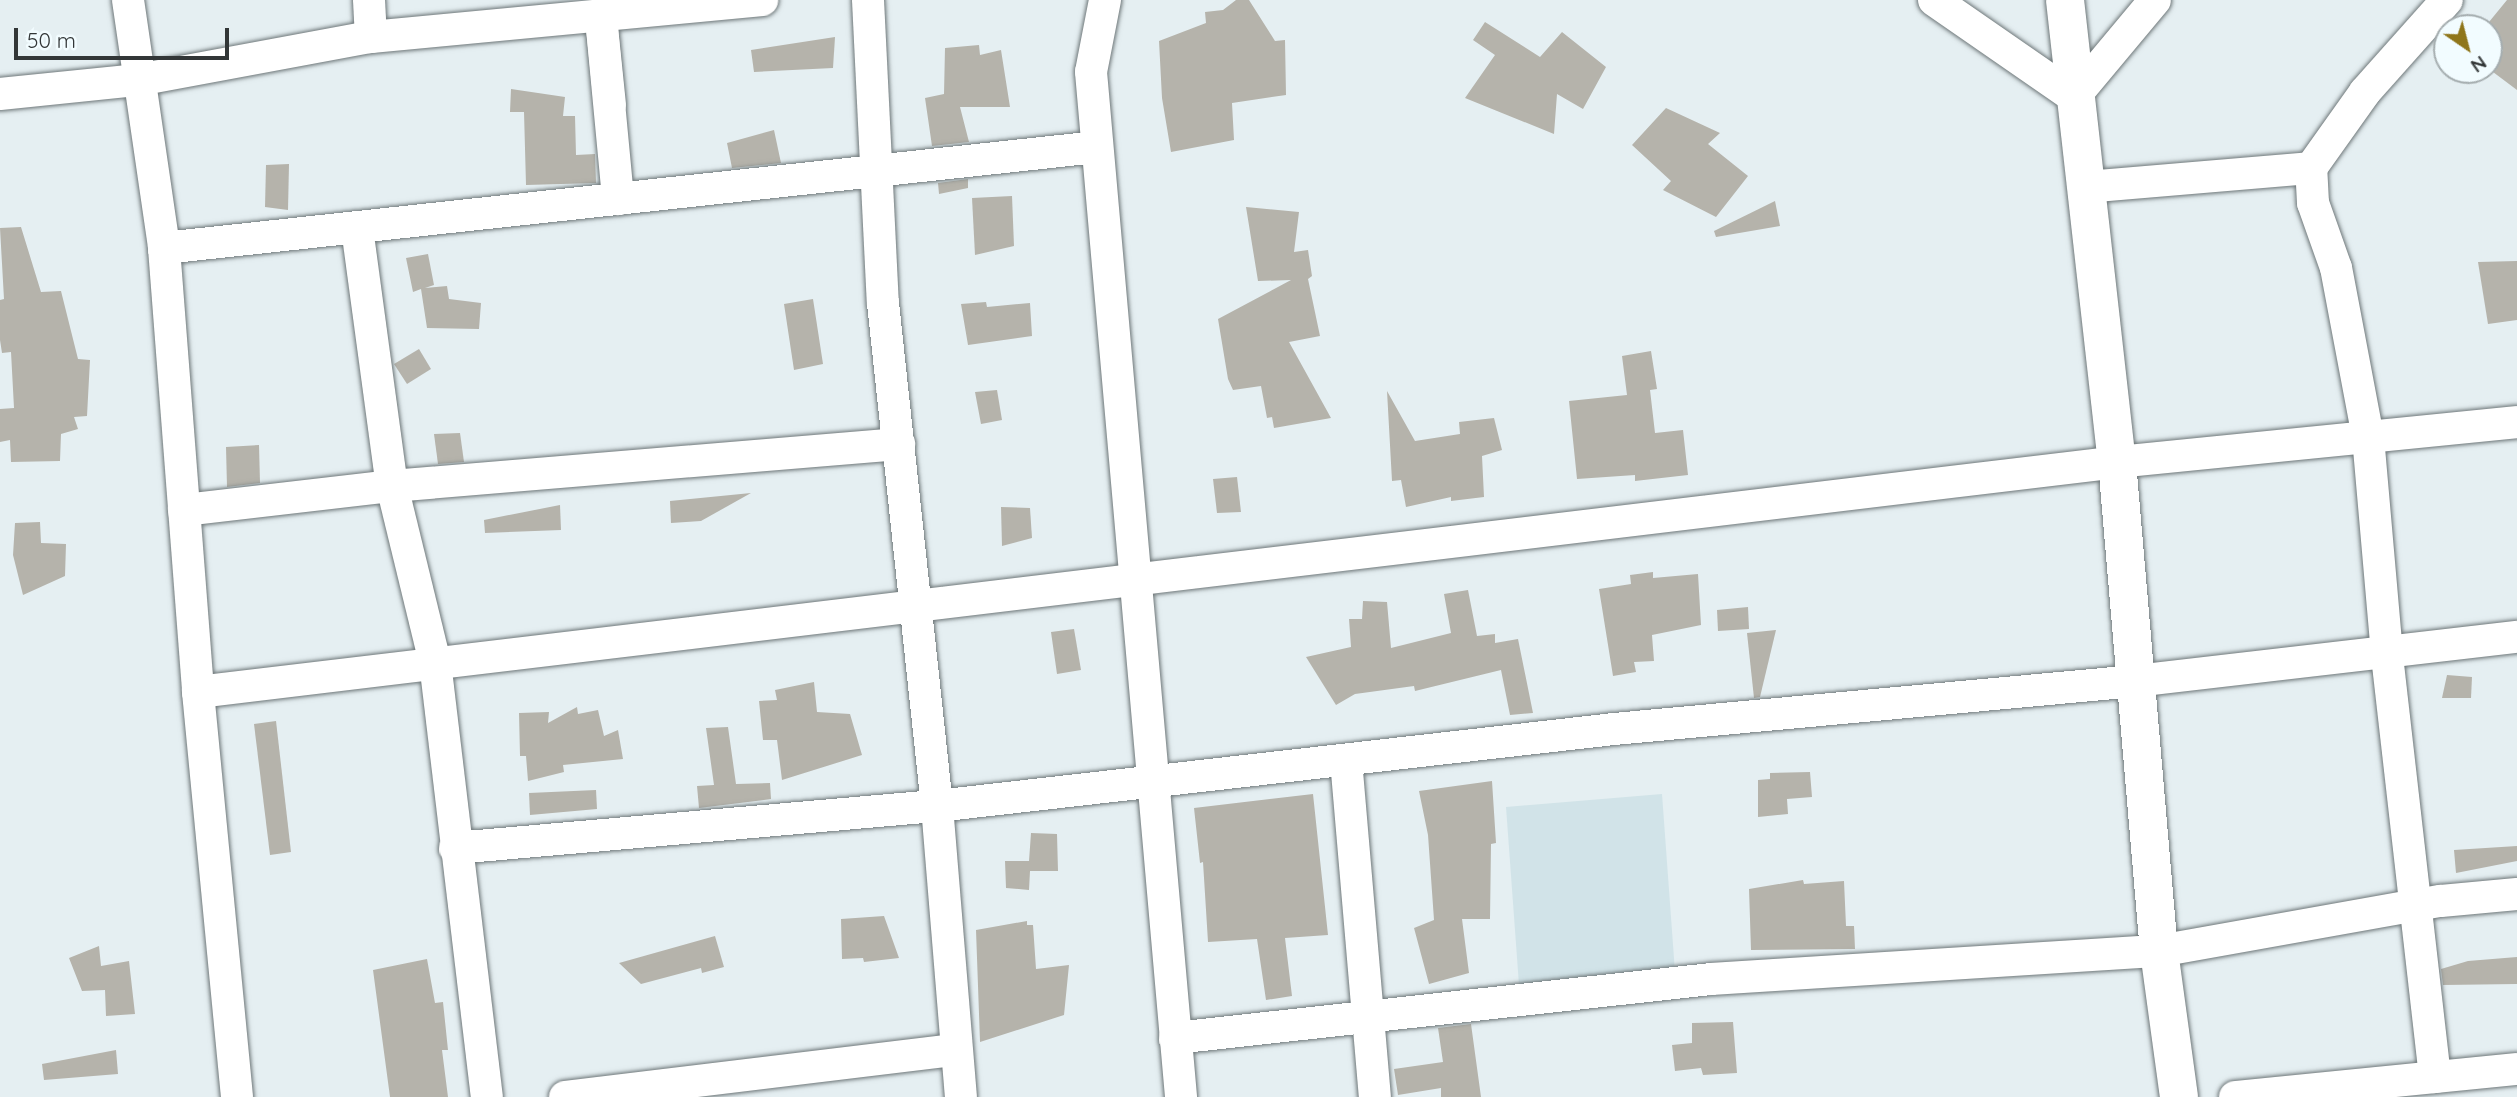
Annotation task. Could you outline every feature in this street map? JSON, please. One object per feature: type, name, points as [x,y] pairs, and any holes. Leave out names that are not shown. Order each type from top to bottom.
[{"type":"main road","points":[[2065,0],[2117,462],[2159,951],[2179,1097]]},
{"type":"street","points":[[128,0],[164,248],[198,692],[237,1097]]},
{"type":"street","points":[[369,0],[371,37]]},
{"type":"street","points":[[0,94],[138,80],[371,37],[598,8],[762,0]]},
{"type":"street","points":[[868,0],[884,303],[937,806],[955,1050],[961,1097]]},
{"type":"street","points":[[1105,0],[1091,72],[1133,582],[1181,1097]]},
{"type":"street","points":[[1934,0],[2074,97],[2155,0]]},
{"type":"street","points":[[2435,1077],[2387,653],[2368,437],[2336,268],[2313,203],[2311,169],[2365,92],[2447,0]]},
{"type":"street","points":[[610,106],[601,18],[618,199]]},
{"type":"street","points":[[164,248],[1097,147]]},
{"type":"street","points":[[2085,187],[2311,169]]},
{"type":"street","points":[[357,228],[392,486],[435,662],[455,848],[487,1097]]},
{"type":"street","points":[[198,692],[435,662],[917,608],[2117,462],[2517,422]]},
{"type":"street","points":[[184,510],[392,486],[899,444]]},
{"type":"street","points":[[455,848],[937,806],[1614,729],[2135,681],[2517,637]]},
{"type":"street","points":[[1346,760],[1365,1017],[1375,1097]]},
{"type":"street","points":[[1175,1038],[1710,979],[2159,951],[2416,906],[2517,894]]},
{"type":"street","points":[[565,1097],[783,1084],[955,1050]]},
{"type":"street","points":[[2235,1097],[2517,1069]]},
{"type":"shaded area","points":[[1662,794],[1675,972],[1519,985],[1506,807]]},
{"type":"building","points":[[1236,0],[1249,0],[1275,41],[1285,40],[1286,95],[1232,103],[1234,140],[1171,152],[1162,98],[1159,41],[1206,23],[1205,12],[1223,10]]},
{"type":"building","points":[[2507,0],[2517,0],[2517,90],[2503,80],[2503,14],[2496,14]]},
{"type":"building","points":[[1485,22],[1540,57],[1562,32],[1606,67],[1583,109],[1557,94],[1554,134],[1465,98],[1495,55],[1473,40]]},
{"type":"building","points":[[835,37],[833,68],[754,72],[751,50]]},
{"type":"building","points":[[979,45],[980,55],[1001,50],[1010,107],[960,107],[969,142],[932,146],[925,98],[944,94],[945,48]]},
{"type":"building","points":[[511,89],[565,97],[563,116],[575,116],[576,155],[595,154],[596,183],[526,185],[524,112],[510,112]]},
{"type":"building","points":[[1666,108],[1720,133],[1708,144],[1748,176],[1716,217],[1663,190],[1671,181],[1632,145]]},
{"type":"building","points":[[774,130],[781,163],[732,168],[727,143]]},
{"type":"building","points":[[289,164],[288,210],[265,207],[266,165]]},
{"type":"building","points":[[968,179],[968,188],[939,194],[938,183]]},
{"type":"building","points":[[1012,196],[1014,246],[975,255],[972,198]]},
{"type":"building","points":[[1775,201],[1780,226],[1716,237],[1714,231]]},
{"type":"building","points":[[1246,207],[1299,212],[1294,252],[1308,250],[1312,276],[1308,279],[1320,336],[1289,342],[1331,418],[1274,428],[1272,417],[1267,418],[1261,386],[1233,390],[1228,379],[1218,319],[1291,280],[1258,281]]},
{"type":"building","points":[[21,227],[41,292],[61,291],[78,359],[90,360],[87,416],[74,417],[78,429],[61,434],[60,461],[11,462],[10,440],[0,442],[0,409],[14,408],[11,352],[2,353],[0,340],[0,300],[4,299],[0,228]]},
{"type":"building","points":[[428,254],[434,285],[425,288],[447,286],[449,299],[481,303],[479,329],[427,328],[421,289],[413,292],[406,258]]},
{"type":"building","points":[[2517,261],[2517,320],[2488,324],[2478,262]]},
{"type":"building","points":[[813,299],[823,364],[794,370],[784,304]]},
{"type":"building","points":[[986,302],[987,307],[1030,303],[1032,336],[968,345],[961,304]]},
{"type":"building","points":[[419,349],[431,369],[407,384],[394,364]]},
{"type":"building","points":[[1651,351],[1657,389],[1650,390],[1655,433],[1683,430],[1688,475],[1635,481],[1635,475],[1577,479],[1569,401],[1627,395],[1622,356]]},
{"type":"building","points":[[997,390],[1002,420],[981,424],[975,392]]},
{"type":"building","points":[[1387,391],[1415,441],[1460,434],[1459,422],[1494,418],[1502,450],[1482,456],[1484,497],[1451,501],[1451,497],[1406,507],[1401,480],[1392,481]]},
{"type":"building","points":[[460,433],[464,462],[438,464],[434,434]]},
{"type":"building","points":[[259,445],[260,483],[227,487],[226,447]]},
{"type":"building","points":[[1237,477],[1241,512],[1217,513],[1213,479]]},
{"type":"building","points":[[751,493],[701,521],[671,523],[670,501]]},
{"type":"building","points":[[560,505],[561,530],[485,533],[484,520]]},
{"type":"building","points":[[1001,507],[1030,508],[1032,538],[1002,546]]},
{"type":"building","points":[[40,522],[41,543],[66,544],[65,576],[23,595],[13,555],[15,523]]},
{"type":"building","points":[[1653,572],[1653,578],[1698,574],[1701,625],[1652,635],[1654,661],[1634,662],[1636,672],[1613,676],[1599,589],[1631,584],[1630,575]]},
{"type":"building","points":[[1468,590],[1477,636],[1495,634],[1495,643],[1518,639],[1533,713],[1510,715],[1501,670],[1415,691],[1414,686],[1355,694],[1336,705],[1306,657],[1351,647],[1349,619],[1362,619],[1363,601],[1387,602],[1391,648],[1451,633],[1444,594]]},
{"type":"building","points":[[1748,607],[1749,629],[1718,631],[1717,610]]},
{"type":"building","points":[[1074,629],[1081,670],[1057,674],[1051,632]]},
{"type":"building","points":[[1776,630],[1760,697],[1754,698],[1747,633]]},
{"type":"building","points":[[2447,675],[2472,677],[2471,698],[2442,698]]},
{"type":"building","points":[[814,682],[817,712],[850,714],[862,755],[782,780],[777,740],[763,740],[759,701],[777,700],[775,690]]},
{"type":"building","points":[[577,707],[578,714],[598,710],[604,736],[618,730],[623,759],[563,765],[564,772],[528,781],[526,756],[520,756],[519,713],[549,712],[548,723]]},
{"type":"building","points":[[276,721],[291,852],[270,855],[254,724]]},
{"type":"building","points":[[728,727],[736,784],[770,783],[771,799],[699,808],[697,786],[714,785],[706,728]]},
{"type":"building","points":[[1810,772],[1812,797],[1787,799],[1788,814],[1758,817],[1758,780],[1770,779],[1770,773]]},
{"type":"building","points":[[1492,781],[1496,843],[1491,844],[1490,919],[1462,919],[1469,973],[1429,984],[1414,928],[1434,920],[1428,835],[1419,791]]},
{"type":"building","points":[[596,790],[597,809],[530,815],[529,793]]},
{"type":"building","points":[[1313,794],[1328,935],[1285,938],[1292,996],[1266,1000],[1257,939],[1208,942],[1203,862],[1200,863],[1194,808]]},
{"type":"building","points":[[1031,833],[1057,834],[1058,871],[1030,871],[1029,890],[1006,888],[1005,861],[1029,861]]},
{"type":"building","points":[[2517,846],[2517,861],[2456,873],[2454,850]]},
{"type":"building","points":[[1803,880],[1804,884],[1844,881],[1846,926],[1854,926],[1855,949],[1751,950],[1749,889]]},
{"type":"building","points":[[884,916],[899,958],[864,962],[863,958],[842,959],[841,919]]},
{"type":"building","points":[[1027,921],[1027,925],[1033,925],[1036,969],[1069,965],[1064,1015],[980,1042],[976,930]]},
{"type":"building","points":[[715,936],[724,967],[702,973],[701,968],[641,984],[619,963]]},
{"type":"building","points":[[99,946],[101,966],[129,961],[135,1014],[106,1016],[105,990],[82,991],[69,958]]},
{"type":"building","points":[[2517,957],[2517,984],[2443,985],[2441,969],[2468,961]]},
{"type":"building","points":[[427,959],[435,1003],[443,1002],[448,1050],[442,1050],[448,1097],[390,1097],[373,970]]},
{"type":"building","points":[[1733,1022],[1737,1073],[1703,1075],[1701,1068],[1675,1071],[1672,1045],[1692,1043],[1692,1023]]},
{"type":"building","points":[[1471,1024],[1481,1097],[1441,1097],[1441,1088],[1398,1095],[1394,1069],[1443,1062],[1438,1028]]},
{"type":"building","points":[[116,1050],[118,1074],[44,1080],[42,1064]]}]
